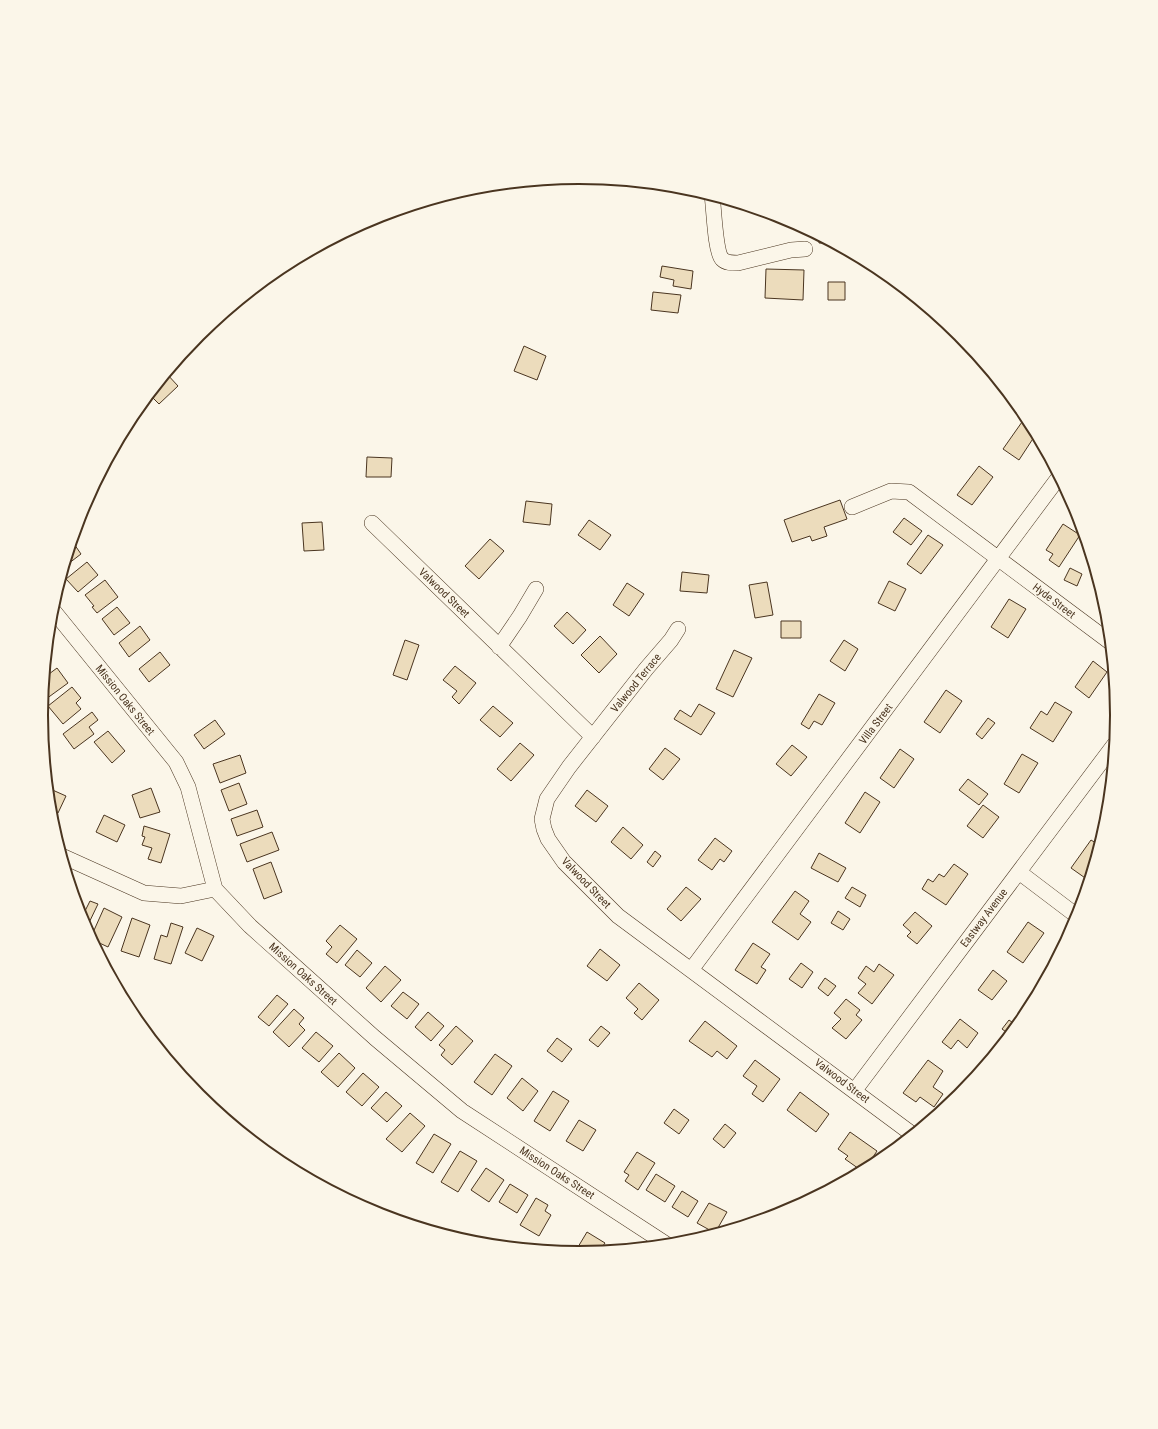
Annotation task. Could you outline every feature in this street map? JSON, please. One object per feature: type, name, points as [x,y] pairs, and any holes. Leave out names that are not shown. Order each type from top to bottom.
[{"type":"street","points":[[713,201],[718,250],[722,259],[728,263],[738,263],[791,250],[805,249]]},
{"type":"street","name":"Villa Street","points":[[691,970],[999,560],[1056,482]]},
{"type":"street","name":"Hyde Street","points":[[852,507],[891,491],[909,492],[1104,637]]},
{"type":"street","name":"Valwood Street","points":[[372,523],[498,647],[593,737],[569,766],[547,799],[542,820],[546,834],[564,862],[618,916],[908,1131]]},
{"type":"street","points":[[498,647],[520,616],[536,589]]},
{"type":"street","name":"Mission Oaks Street","points":[[57,616],[176,762],[188,788],[215,890],[274,948],[375,1038],[462,1111],[659,1239]]},
{"type":"street","name":"Valwood Terrace","points":[[593,737],[646,669],[671,640],[678,629]]},
{"type":"street","name":"Eastway Avenue","points":[[854,1090],[1109,752]]},
{"type":"street","points":[[68,859],[144,893],[181,896],[215,890]]},
{"type":"street","points":[[1019,872],[1072,912]]},
{"type":"building","points":[[662,266],[693,271],[691,289],[673,286],[674,280],[660,277]]},
{"type":"building","points":[[766,269],[804,270],[803,300],[765,298]]},
{"type":"building","points":[[828,282],[845,282],[845,300],[828,300]]},
{"type":"building","points":[[653,292],[681,295],[678,313],[651,310]]},
{"type":"building","points":[[524,346],[546,356],[537,380],[514,371]]},
{"type":"building","points":[[170,377],[178,386],[159,404],[153,398]]},
{"type":"building","points":[[1022,422],[1033,439],[1019,460],[1003,449]]},
{"type":"building","points":[[367,457],[392,458],[391,477],[366,477]]},
{"type":"building","points":[[979,466],[993,477],[972,505],[957,495]]},
{"type":"building","points":[[840,500],[847,519],[824,527],[827,536],[812,541],[810,536],[792,542],[784,520]]},
{"type":"building","points":[[526,501],[552,504],[550,525],[523,522]]},
{"type":"building","points":[[904,518],[922,531],[911,545],[893,532]]},
{"type":"building","points":[[589,520],[611,535],[600,550],[578,535]]},
{"type":"building","points":[[322,522],[324,550],[304,551],[302,523]]},
{"type":"building","points":[[1063,524],[1078,534],[1079,536],[1059,567],[1049,560],[1053,554],[1046,550]]},
{"type":"building","points":[[928,535],[943,545],[921,574],[907,564]]},
{"type":"building","points":[[490,539],[504,551],[479,579],[465,566]]},
{"type":"building","points":[[75,546],[81,554],[71,562]]},
{"type":"building","points":[[87,562],[98,575],[78,592],[66,579]]},
{"type":"building","points":[[1070,568],[1082,574],[1077,586],[1064,580]]},
{"type":"building","points":[[682,572],[709,575],[707,593],[680,591]]},
{"type":"building","points":[[105,580],[118,597],[97,613],[92,607],[94,606],[85,595]]},
{"type":"building","points":[[889,581],[906,589],[895,611],[878,603]]},
{"type":"building","points":[[767,582],[773,615],[755,618],[749,585]]},
{"type":"building","points":[[627,583],[644,594],[629,616],[613,605]]},
{"type":"building","points":[[1009,599],[1026,609],[1008,638],[991,627]]},
{"type":"building","points":[[117,607],[130,623],[114,635],[102,619]]},
{"type":"building","points":[[567,612],[586,630],[573,644],[554,626]]},
{"type":"building","points":[[781,621],[801,621],[801,638],[781,638]]},
{"type":"building","points":[[140,626],[150,640],[129,657],[119,643]]},
{"type":"building","points":[[600,636],[617,654],[599,673],[581,655]]},
{"type":"building","points":[[405,640],[419,645],[407,680],[393,675]]},
{"type":"building","points":[[844,640],[858,649],[845,671],[830,661]]},
{"type":"building","points":[[734,650],[752,658],[733,697],[716,689]]},
{"type":"building","points":[[160,652],[170,665],[149,682],[139,669]]},
{"type":"building","points":[[1093,661],[1107,672],[1089,698],[1075,687]]},
{"type":"building","points":[[455,666],[476,683],[459,704],[452,697],[457,691],[443,680]]},
{"type":"building","points":[[57,668],[68,683],[48,697],[49,680],[50,673]]},
{"type":"building","points":[[72,687],[81,698],[76,703],[81,709],[63,724],[48,706]]},
{"type":"building","points":[[946,690],[962,701],[940,733],[924,722]]},
{"type":"building","points":[[819,694],[835,703],[822,725],[814,721],[809,729],[801,724]]},
{"type":"building","points":[[1055,702],[1072,712],[1053,742],[1030,728],[1041,711],[1047,715]]},
{"type":"building","points":[[699,704],[715,713],[701,735],[674,719],[680,710],[691,717]]},
{"type":"building","points":[[493,706],[513,723],[500,737],[480,720]]},
{"type":"building","points":[[92,712],[98,720],[89,727],[94,734],[74,749],[63,734]]},
{"type":"building","points":[[988,718],[995,723],[982,739],[976,734]]},
{"type":"building","points":[[215,720],[225,734],[204,749],[194,735]]},
{"type":"building","points":[[108,731],[125,751],[112,763],[94,742]]},
{"type":"building","points":[[520,743],[534,755],[511,781],[497,769]]},
{"type":"building","points":[[792,745],[807,757],[791,776],[776,764]]},
{"type":"building","points":[[665,748],[680,759],[663,780],[649,769]]},
{"type":"building","points":[[900,749],[914,759],[894,788],[880,778]]},
{"type":"building","points":[[1022,754],[1038,763],[1019,793],[1004,784]]},
{"type":"building","points":[[240,755],[246,773],[220,783],[213,764]]},
{"type":"building","points":[[968,779],[988,794],[979,805],[959,790]]},
{"type":"building","points":[[239,783],[247,804],[229,811],[221,790]]},
{"type":"building","points":[[151,788],[160,812],[140,818],[132,795]]},
{"type":"building","points":[[587,790],[608,806],[596,822],[575,806]]},
{"type":"building","points":[[54,791],[66,796],[57,813]]},
{"type":"building","points":[[865,792],[880,802],[860,833],[845,823]]},
{"type":"building","points":[[983,805],[999,817],[983,838],[967,826]]},
{"type":"building","points":[[257,810],[263,827],[237,836],[231,819]]},
{"type":"building","points":[[104,815],[125,825],[117,842],[96,832]]},
{"type":"building","points":[[144,826],[170,834],[161,863],[148,859],[152,848],[142,845],[145,837],[142,836]]},
{"type":"building","points":[[623,827],[643,845],[631,859],[611,842]]},
{"type":"building","points":[[272,832],[279,850],[247,862],[240,844]]},
{"type":"building","points":[[715,838],[732,851],[724,862],[720,859],[712,870],[698,860]]},
{"type":"building","points":[[1091,840],[1094,842],[1084,877],[1071,868]]},
{"type":"building","points":[[655,851],[661,856],[653,867],[647,862]]},
{"type":"building","points":[[819,853],[846,868],[838,882],[811,868]]},
{"type":"building","points":[[271,862],[282,892],[264,899],[253,869]]},
{"type":"building","points":[[954,864],[968,874],[946,905],[922,889],[928,879],[933,882],[939,874],[944,877]]},
{"type":"building","points":[[686,887],[701,899],[681,921],[667,909]]},
{"type":"building","points":[[852,887],[866,895],[860,907],[845,898]]},
{"type":"building","points":[[795,891],[809,901],[800,914],[811,922],[798,940],[772,922]]},
{"type":"building","points":[[90,901],[98,904],[90,921],[85,910]]},
{"type":"building","points":[[104,908],[122,917],[108,947],[100,943],[94,930]]},
{"type":"building","points":[[838,911],[850,919],[843,930],[831,923]]},
{"type":"building","points":[[915,912],[932,926],[917,944],[907,936],[911,932],[903,925]]},
{"type":"building","points":[[132,918],[150,925],[139,957],[121,951]]},
{"type":"building","points":[[1028,922],[1044,933],[1023,963],[1007,952]]},
{"type":"building","points":[[171,923],[183,927],[171,964],[154,959],[161,935],[167,937]]},
{"type":"building","points":[[340,925],[357,939],[337,963],[326,954],[332,947],[326,941]]},
{"type":"building","points":[[197,928],[214,936],[202,961],[185,953]]},
{"type":"building","points":[[753,943],[770,954],[761,967],[766,970],[757,984],[735,970]]},
{"type":"building","points":[[600,949],[620,965],[607,981],[587,966]]},
{"type":"building","points":[[357,950],[372,963],[360,977],[345,965]]},
{"type":"building","points":[[801,963],[813,972],[802,988],[789,979]]},
{"type":"building","points":[[879,964],[894,975],[872,1004],[858,993],[866,984],[858,978],[866,966],[874,972]]},
{"type":"building","points":[[385,966],[401,980],[381,1002],[366,988]]},
{"type":"building","points":[[993,970],[1007,981],[992,1000],[978,990]]},
{"type":"building","points":[[825,978],[836,986],[828,996],[818,988]]},
{"type":"building","points":[[639,983],[659,1000],[642,1020],[634,1013],[638,1009],[626,998]]},
{"type":"building","points":[[403,992],[419,1004],[407,1019],[391,1006]]},
{"type":"building","points":[[277,995],[288,1004],[269,1026],[258,1017]]},
{"type":"building","points":[[846,999],[860,1010],[856,1015],[862,1020],[846,1039],[832,1028],[841,1019],[834,1013]]},
{"type":"building","points":[[294,1009],[304,1018],[299,1024],[305,1030],[289,1047],[273,1032]]},
{"type":"building","points":[[428,1012],[444,1026],[431,1041],[415,1027]]},
{"type":"building","points":[[960,1019],[978,1033],[967,1048],[958,1040],[951,1049],[942,1042]]},
{"type":"building","points":[[1009,1020],[1012,1022],[1005,1031],[1002,1029]]},
{"type":"building","points":[[705,1021],[737,1046],[727,1059],[717,1051],[712,1057],[689,1041]]},
{"type":"building","points":[[456,1026],[473,1041],[452,1065],[441,1055],[445,1050],[439,1045]]},
{"type":"building","points":[[601,1026],[610,1033],[598,1047],[589,1040]]},
{"type":"building","points":[[316,1032],[333,1046],[319,1062],[302,1048]]},
{"type":"building","points":[[557,1038],[572,1049],[562,1062],[547,1051]]},
{"type":"building","points":[[339,1053],[355,1068],[338,1087],[321,1072]]},
{"type":"building","points":[[495,1054],[512,1066],[492,1095],[474,1082]]},
{"type":"building","points":[[755,1060],[780,1079],[763,1102],[752,1094],[757,1086],[743,1076]]},
{"type":"building","points":[[928,1060],[943,1071],[933,1087],[943,1094],[934,1107],[920,1097],[916,1102],[903,1093]]},
{"type":"building","points":[[363,1073],[379,1087],[362,1106],[346,1092]]},
{"type":"building","points":[[522,1078],[538,1091],[523,1111],[507,1098]]},
{"type":"building","points":[[553,1091],[569,1101],[550,1131],[534,1121]]},
{"type":"building","points":[[386,1092],[402,1106],[387,1122],[371,1108]]},
{"type":"building","points":[[800,1092],[829,1114],[816,1132],[787,1110]]},
{"type":"building","points":[[674,1109],[689,1120],[679,1134],[664,1123]]},
{"type":"building","points":[[410,1113],[425,1126],[402,1152],[386,1139]]},
{"type":"building","points":[[579,1120],[596,1130],[583,1151],[566,1141]]},
{"type":"building","points":[[725,1124],[736,1133],[724,1148],[713,1139]]},
{"type":"building","points":[[850,1132],[877,1151],[873,1156],[856,1167],[845,1159],[848,1156],[838,1149]]},
{"type":"building","points":[[434,1134],[451,1144],[433,1173],[416,1163]]},
{"type":"building","points":[[460,1151],[477,1161],[458,1192],[441,1182]]},
{"type":"building","points":[[637,1152],[655,1163],[638,1190],[625,1181],[629,1175],[624,1172]]},
{"type":"building","points":[[486,1168],[504,1180],[489,1202],[471,1190]]},
{"type":"building","points":[[656,1174],[675,1186],[665,1202],[646,1190]]},
{"type":"building","points":[[510,1184],[528,1195],[517,1213],[499,1202]]},
{"type":"building","points":[[682,1191],[698,1201],[688,1217],[672,1207]]},
{"type":"building","points":[[536,1198],[548,1205],[545,1211],[551,1215],[539,1236],[520,1225]]},
{"type":"building","points":[[709,1203],[727,1212],[719,1226],[708,1229],[697,1223]]},
{"type":"building","points":[[587,1232],[605,1243],[604,1245],[579,1246]]}]
